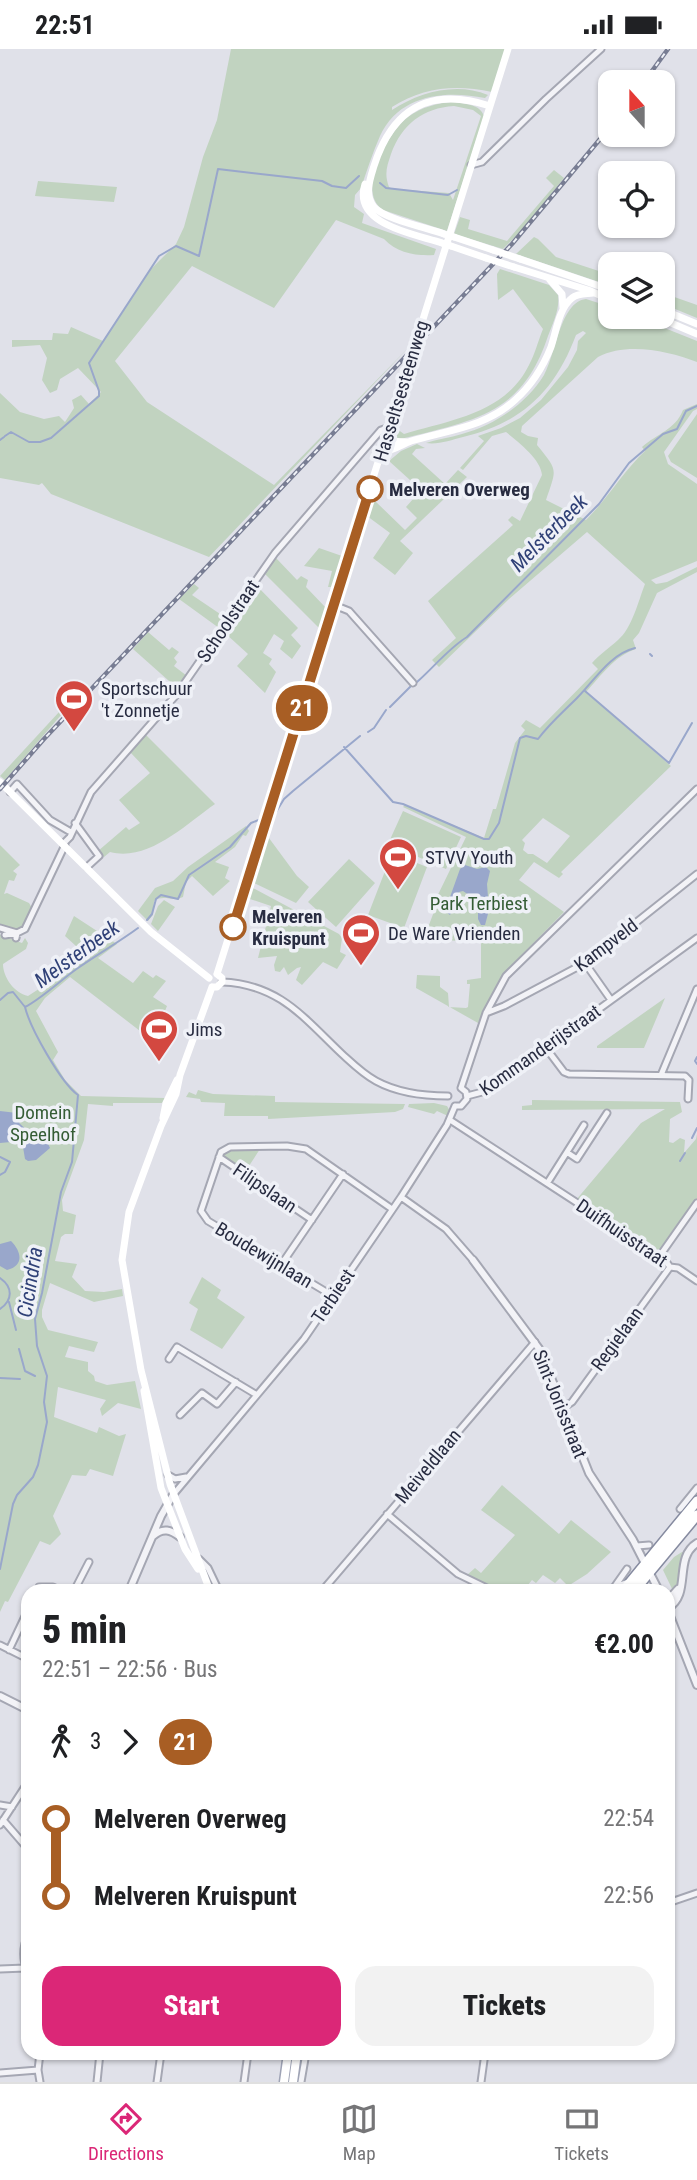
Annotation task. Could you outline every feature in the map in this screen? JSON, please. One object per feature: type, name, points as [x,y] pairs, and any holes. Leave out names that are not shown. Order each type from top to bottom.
[{"type":"highway","points":[[639,1584],[648,1567],[697,1501]]},
{"type":"highway","points":[[626,1584],[648,1567],[697,1515]]},
{"type":"main road","name":"Hasseltsesteenweg","points":[[217,974],[508,49]]},
{"type":"main road","points":[[490,106],[450,97],[437,99],[411,110],[392,126],[384,139],[363,191],[366,208],[377,219],[404,231],[598,295]]},
{"type":"main road","points":[[370,178],[369,198],[376,209],[598,286]]},
{"type":"main road","points":[[547,278],[562,293],[562,312]]},
{"type":"main road","points":[[382,452],[393,451],[408,442],[477,423],[497,414],[532,382],[543,364],[562,312],[573,297],[593,293]]},
{"type":"main road","points":[[675,315],[697,324]]},
{"type":"main road","points":[[675,325],[697,334]]},
{"type":"main road","points":[[385,441],[408,442]]},
{"type":"main road","points":[[0,782],[159,939],[209,978],[212,987],[169,1111],[129,1212],[123,1247],[124,1274],[155,1463],[180,1537],[206,1584]]},
{"type":"main road","points":[[209,978],[217,974],[222,978],[219,986],[212,987]]},
{"type":"main road","points":[[141,1370],[173,1495],[206,1584]]},
{"type":"main road","points":[[284,2082],[287,2060]]},
{"type":"main road","points":[[293,2082],[296,2060]]},
{"type":"street","points":[[471,165],[482,162],[601,49]]},
{"type":"street","name":"Schoolstraat","points":[[63,843],[70,837],[91,792],[177,694],[275,553],[381,430],[390,426]]},
{"type":"street","points":[[334,605],[349,611],[413,683]]},
{"type":"street","points":[[10,792],[17,784],[50,820],[69,831]]},
{"type":"street","points":[[461,1088],[486,1013],[506,976],[697,789]]},
{"type":"street","points":[[75,823],[99,856],[87,867]]},
{"type":"street","name":"Schoolstraat","points":[[63,843],[75,823]]},
{"type":"street","points":[[5,935],[16,936],[26,929],[63,843]]},
{"type":"street","name":"Kampveld","points":[[486,1013],[585,963],[697,874]]},
{"type":"street","points":[[0,928],[16,936]]},
{"type":"street","name":"Kommanderijstraat","points":[[467,1096],[486,1091],[697,938]]},
{"type":"street","name":"Kommanderijstraat","points":[[585,963],[611,1000]]},
{"type":"street","points":[[222,982],[254,986],[280,999],[374,1080],[409,1093],[448,1097]]},
{"type":"street","points":[[661,1075],[697,989]]},
{"type":"street","points":[[494,995],[508,1004]]},
{"type":"street","points":[[546,1048],[566,1073],[687,1077],[688,1099]]},
{"type":"street","points":[[461,1088],[467,1096],[464,1104],[455,1106],[450,1103],[448,1097],[452,1089],[461,1088]]},
{"type":"street","name":"Terbiest","points":[[173,1495],[304,1339],[401,1197],[450,1120],[455,1106]]},
{"type":"street","points":[[568,1153],[578,1159],[607,1113]]},
{"type":"street","name":"Duifhuisstraat","points":[[450,1120],[548,1182],[659,1257],[670,1268],[678,1268],[697,1280]]},
{"type":"street","points":[[548,1182],[584,1125]]},
{"type":"street","points":[[219,1157],[221,1152],[230,1147],[299,1147],[315,1153],[392,1209]]},
{"type":"street","name":"Filipslaan","points":[[219,1157],[312,1220]]},
{"type":"street","name":"Boudewijnlaan","points":[[219,1157],[202,1215],[333,1296]]},
{"type":"street","points":[[281,1265],[343,1174]]},
{"type":"street","name":"Sint-Jorisstraat","points":[[401,1197],[446,1229],[535,1342],[593,1483],[637,1546],[656,1584]]},
{"type":"street","points":[[659,1257],[697,1203]]},
{"type":"street","name":"Regielaan","points":[[563,1408],[572,1402],[670,1268]]},
{"type":"street","name":"Meiveldlaan","points":[[329,1584],[535,1342]]},
{"type":"street","points":[[169,1359],[177,1347],[257,1395]]},
{"type":"street","points":[[180,1415],[202,1393],[218,1404],[236,1382]]},
{"type":"street","points":[[167,1475],[178,1479],[191,1473]]},
{"type":"street","points":[[680,1509],[697,1487]]},
{"type":"street","points":[[132,1584],[173,1495]]},
{"type":"street","points":[[387,1514],[458,1574],[479,1584]]},
{"type":"street","points":[[152,1537],[165,1530],[180,1537]]},
{"type":"street","points":[[675,1601],[678,1598],[685,1555],[697,1543]]},
{"type":"street","points":[[637,1546],[649,1545]]},
{"type":"street","points":[[197,1559],[204,1562],[216,1584]]},
{"type":"street","points":[[78,1584],[89,1562]]},
{"type":"street","points":[[620,1584],[626,1569]]},
{"type":"street","points":[[675,1594],[681,1580]]},
{"type":"street","points":[[675,1627],[697,1685]]},
{"type":"street","points":[[9,1650],[21,1630]]},
{"type":"street","points":[[0,1645],[21,1656]]},
{"type":"street","points":[[0,1696],[21,1706]]},
{"type":"street","points":[[21,1793],[2,1823],[21,1842]]},
{"type":"street","points":[[0,1805],[12,1807]]},
{"type":"street","points":[[675,1901],[697,1893]]},
{"type":"street","points":[[0,1969],[21,1971]]},
{"type":"street","points":[[39,2060],[40,2082]]},
{"type":"street","points":[[97,2082],[99,2060]]},
{"type":"street","points":[[157,2082],[160,2060]]},
{"type":"street","points":[[244,2082],[247,2060]]},
{"type":"street","points":[[301,2082],[305,2060]]},
{"type":"street","points":[[481,2082],[484,2060]]},
{"type":"street","points":[[0,2073],[38,2070]]},
{"type":"green space","points":[[231,49],[505,49],[492,92],[466,88],[440,89],[416,95],[392,107],[392,110],[414,98],[451,89],[488,95],[485,98],[440,95],[411,103],[399,111],[388,122],[380,136],[361,188],[355,195],[354,207],[364,214],[362,223],[436,249],[434,255],[413,254],[401,250],[384,239],[336,220],[274,308],[192,266],[115,361],[147,402],[274,485],[411,345],[209,557],[51,494],[42,483],[39,485],[0,478],[0,393],[20,412],[44,419],[59,416],[65,422],[74,408],[72,400],[81,395],[89,404],[101,392],[78,368],[60,379],[57,390],[50,393],[42,380],[47,358],[40,345],[12,347],[12,340],[52,340],[53,333],[68,334],[71,327],[103,341],[151,269],[176,244],[184,227],[203,157],[217,120]]},
{"type":"green space","points":[[448,103],[472,105],[484,116],[447,231],[383,210],[375,201],[372,190],[377,162],[400,125],[419,111]],"holes":[[[443,107],[473,110],[481,116],[453,200],[449,193],[389,187],[386,174],[388,162],[401,134],[415,119]]]},
{"type":"green space","points":[[554,170],[564,178],[525,227],[503,249],[454,234],[460,217],[470,220],[468,229],[507,241],[554,186],[546,178]]},
{"type":"green space","points":[[38,181],[117,187],[114,202],[35,196]]},
{"type":"green space","points":[[534,237],[556,257],[598,271],[598,282],[516,254]]},
{"type":"green space","points":[[500,269],[549,285],[558,295],[554,321],[538,361],[526,381],[511,397],[477,417],[409,437],[395,437],[393,432],[396,422],[397,429],[404,434],[457,419],[491,405],[519,381],[529,365],[543,329],[513,289],[498,300],[497,274]]},
{"type":"green space","points":[[675,297],[697,305],[697,318],[675,309]]},
{"type":"green space","name":"Park Terbiest","points":[[586,299],[598,303],[598,329],[667,329],[697,341],[697,362],[648,350],[609,352],[598,357],[522,426],[521,432],[538,438],[537,445],[554,470],[546,500],[586,520],[645,451],[642,447],[671,427],[683,410],[697,404],[697,409],[664,452],[668,464],[697,484],[697,561],[651,580],[656,584],[667,582],[697,567],[697,572],[657,593],[639,633],[633,640],[636,649],[614,661],[586,692],[671,766],[561,872],[563,874],[559,878],[534,862],[519,880],[564,912],[502,975],[478,1023],[450,1007],[468,1007],[470,984],[467,984],[467,980],[481,978],[481,943],[424,938],[435,909],[432,907],[466,837],[403,807],[405,805],[484,838],[493,809],[496,809],[515,743],[525,730],[521,726],[526,720],[540,728],[598,669],[592,663],[623,635],[645,584],[587,532],[509,599],[439,667],[432,660],[456,638],[428,601],[513,525],[508,520],[512,516],[520,521],[542,475],[533,457],[506,432],[492,436],[463,470],[460,468],[484,441],[478,436],[520,418],[541,400],[568,367],[577,350],[578,341],[586,333],[583,331],[576,335],[558,373],[534,402],[519,413],[484,431],[444,442],[426,443],[486,425],[519,404],[544,375],[570,309],[577,302]],"holes":[[[543,818],[570,836],[547,863],[523,850],[525,843],[522,840]]]},
{"type":"green space","points":[[697,414],[697,478],[671,462],[668,456]]},
{"type":"green space","points":[[417,444],[425,448],[416,449],[412,454],[445,484],[458,470],[467,477],[400,541],[413,553],[395,575],[373,558],[390,533],[367,516],[373,499],[405,530],[417,518],[406,507],[421,490],[389,461],[401,451]]},
{"type":"green space","points":[[319,548],[342,556],[333,587],[328,587],[332,571],[304,566]]},
{"type":"green space","points":[[276,558],[297,580],[301,576],[308,580],[306,587],[327,609],[320,629],[264,573]]},
{"type":"green space","points":[[194,584],[199,588],[192,595],[226,618],[219,628],[179,599]]},
{"type":"green space","points":[[256,585],[298,628],[291,635],[301,646],[292,659],[280,649],[284,641],[274,634],[263,653],[272,659],[269,664],[276,672],[265,693],[237,666],[248,654],[226,634]]},
{"type":"green space","points":[[148,632],[169,650],[172,647],[179,652],[174,658],[177,662],[174,666],[187,676],[178,689],[133,649]]},
{"type":"green space","points":[[71,699],[74,700],[5,780],[0,776]]},
{"type":"green space","points":[[144,733],[215,804],[166,840],[152,847],[124,854],[110,852],[104,857],[98,851],[126,827],[129,830],[140,823],[119,800],[150,773],[129,751]]},
{"type":"green space","points":[[403,811],[461,837],[446,869],[388,844]]},
{"type":"green space","points":[[246,826],[249,831],[246,836],[243,835],[235,847],[215,862],[229,867],[225,878],[230,881],[213,896],[192,876],[186,882],[183,897],[154,901],[153,915],[148,921],[138,911],[155,888],[173,881],[188,867]]},
{"type":"green space","points":[[266,834],[297,876],[309,887],[296,903],[252,882]]},
{"type":"green space","points":[[0,845],[20,865],[13,871],[17,874],[14,881],[9,880],[4,894],[29,903],[32,908],[23,926],[18,929],[0,926]]},
{"type":"green space","name":"STVV Youth","points":[[392,853],[427,867],[404,928],[368,915]]},
{"type":"green space","points":[[349,859],[375,883],[336,927],[308,902]]},
{"type":"green space","points":[[251,887],[339,934],[342,938],[340,952],[346,955],[337,969],[323,962],[302,985],[296,980],[301,967],[288,975],[284,967],[280,972],[275,971],[277,956],[258,958],[271,906],[247,898]]},
{"type":"green space","points":[[164,900],[175,907],[158,931],[151,924],[158,906]]},
{"type":"green space","name":"Domein Speelhof","points":[[74,916],[117,944],[98,958],[133,983],[143,971],[153,978],[156,975],[166,981],[153,997],[167,1006],[153,1041],[70,977],[45,998],[36,1011],[58,1052],[53,1060],[65,1080],[81,1096],[165,1098],[162,1103],[113,1103],[113,1106],[88,1104],[84,1140],[62,1200],[63,1211],[76,1215],[73,1234],[61,1237],[55,1261],[77,1264],[72,1277],[85,1291],[122,1289],[123,1296],[94,1302],[50,1283],[42,1317],[48,1330],[98,1342],[94,1352],[69,1346],[65,1357],[88,1362],[88,1371],[95,1381],[107,1385],[135,1381],[141,1409],[118,1403],[102,1416],[100,1409],[106,1400],[58,1387],[54,1417],[97,1433],[99,1427],[119,1436],[126,1434],[113,1476],[90,1469],[86,1476],[72,1475],[53,1516],[61,1534],[50,1545],[40,1541],[0,1612],[0,935],[22,943],[25,938],[28,943],[26,949],[3,964],[10,984],[18,992],[28,996],[88,957],[65,936]]},
{"type":"green space","points":[[417,975],[440,976],[440,987],[448,993],[449,1007],[416,988]]},
{"type":"green space","points":[[665,998],[644,1048],[597,1048],[597,1046]]},
{"type":"green space","points":[[198,1090],[213,1094],[275,1096],[275,1102],[405,1104],[403,1109],[395,1112],[268,1119],[268,1116],[224,1116],[225,1103],[201,1102],[200,1099],[186,1097],[189,1092],[196,1095]]},
{"type":"green space","points":[[532,1100],[680,1102],[682,1112],[670,1119],[669,1142],[673,1143],[680,1138],[685,1140],[684,1153],[697,1134],[697,1199],[659,1253],[576,1200],[641,1123],[665,1109],[522,1110],[522,1106],[532,1105]]},
{"type":"green space","points":[[434,1103],[447,1106],[450,1111],[448,1116],[437,1111],[434,1114],[408,1107],[409,1104]]},
{"type":"green space","points":[[260,1149],[245,1172],[223,1157],[226,1151]]},
{"type":"green space","points":[[202,1277],[221,1290],[217,1298],[245,1317],[222,1349],[190,1330],[198,1309],[189,1303]]},
{"type":"green space","points":[[502,1485],[559,1534],[571,1520],[611,1552],[587,1574],[571,1584],[566,1584],[560,1578],[555,1583],[543,1575],[536,1583],[532,1580],[529,1584],[486,1584],[467,1575],[475,1568],[481,1573],[515,1535],[481,1510]]},
{"type":"green space","points":[[684,1552],[675,1591],[675,1584],[670,1584],[663,1570],[674,1557]]},
{"type":"water","points":[[465,865],[477,869],[486,867],[490,871],[487,884],[489,910],[485,925],[481,925],[478,919],[478,901],[463,891],[459,892],[450,915],[445,911],[460,869]]},
{"type":"water","points":[[0,1111],[34,1115],[22,1119],[19,1123],[28,1131],[42,1131],[50,1148],[36,1160],[28,1161],[25,1159],[22,1141],[0,1143]]},
{"type":"water","points":[[11,1241],[20,1258],[13,1268],[7,1270],[0,1266],[0,1244]]},
{"type":"waterway","points":[[5,436],[11,432],[29,442],[51,438],[99,396],[89,363],[159,256],[176,246],[199,256],[218,169],[322,181],[346,188],[359,176]]},
{"type":"waterway","points":[[380,183],[386,188],[448,195],[457,190]]},
{"type":"waterway","name":"Melsterbeek","points":[[417,682],[467,637],[599,504],[629,463],[663,434],[677,429],[686,411],[697,406]]},
{"type":"waterway","points":[[0,440],[4,437]]},
{"type":"waterway","points":[[344,747],[393,802],[489,839],[499,823],[520,738],[526,736],[538,739],[610,662],[635,648]]},
{"type":"waterway","name":"Melsterbeek","points":[[390,707],[411,686]]},
{"type":"waterway","points":[[585,691],[669,763],[692,723]]},
{"type":"waterway","name":"Melsterbeek","points":[[368,732],[374,728],[386,710]]},
{"type":"waterway","name":"Melsterbeek","points":[[273,817],[284,799],[360,736]]},
{"type":"waterway","name":"Melsterbeek","points":[[147,920],[152,914],[156,899],[161,895],[178,899],[189,875],[230,847],[251,823],[261,819]]},
{"type":"waterway","name":"Melsterbeek","points":[[0,1000],[13,992],[25,1007],[138,928]]},
{"type":"waterway","name":"Cicindria","points":[[0,1569],[13,1504],[17,1495],[33,1477],[38,1465],[47,1422],[44,1402],[47,1376],[37,1346],[35,1319],[61,1192],[72,1162],[78,1095],[63,1079],[47,1054],[25,1007]]},
{"type":"waterway","points":[[697,1057],[697,1064]]},
{"type":"waterway","points":[[692,1138],[697,1128]]},
{"type":"waterway","points":[[680,1161],[685,1153]]},
{"type":"waterway","points":[[0,1157],[10,1162],[5,1172],[0,1175]]},
{"type":"waterway","points":[[0,1278],[10,1293],[7,1302],[0,1309]]},
{"type":"waterway","points":[[9,1302],[16,1330]]},
{"type":"waterway","points":[[19,1349],[25,1371],[35,1376]]},
{"type":"waterway","points":[[0,1378],[20,1379]]},
{"type":"railway","points":[[653,70],[668,49]]},
{"type":"railway","points":[[0,789],[44,739],[512,244],[598,141]]},
{"type":"bus line","name":"21","points":[[233,927],[370,489]]},
{"type":"place","name":"Melveren Overweg","points":[[370,489]]},
{"type":"place","name":"Sportschuur 't Zonnetje","points":[[74,733]]},
{"type":"place","name":"STVV Youth","points":[[398,891]]},
{"type":"place","name":"Melveren Kruispunt","points":[[233,927]]},
{"type":"place","name":"De Ware Vrienden","points":[[361,967]]},
{"type":"place","name":"Jims","points":[[159,1063]]}]
